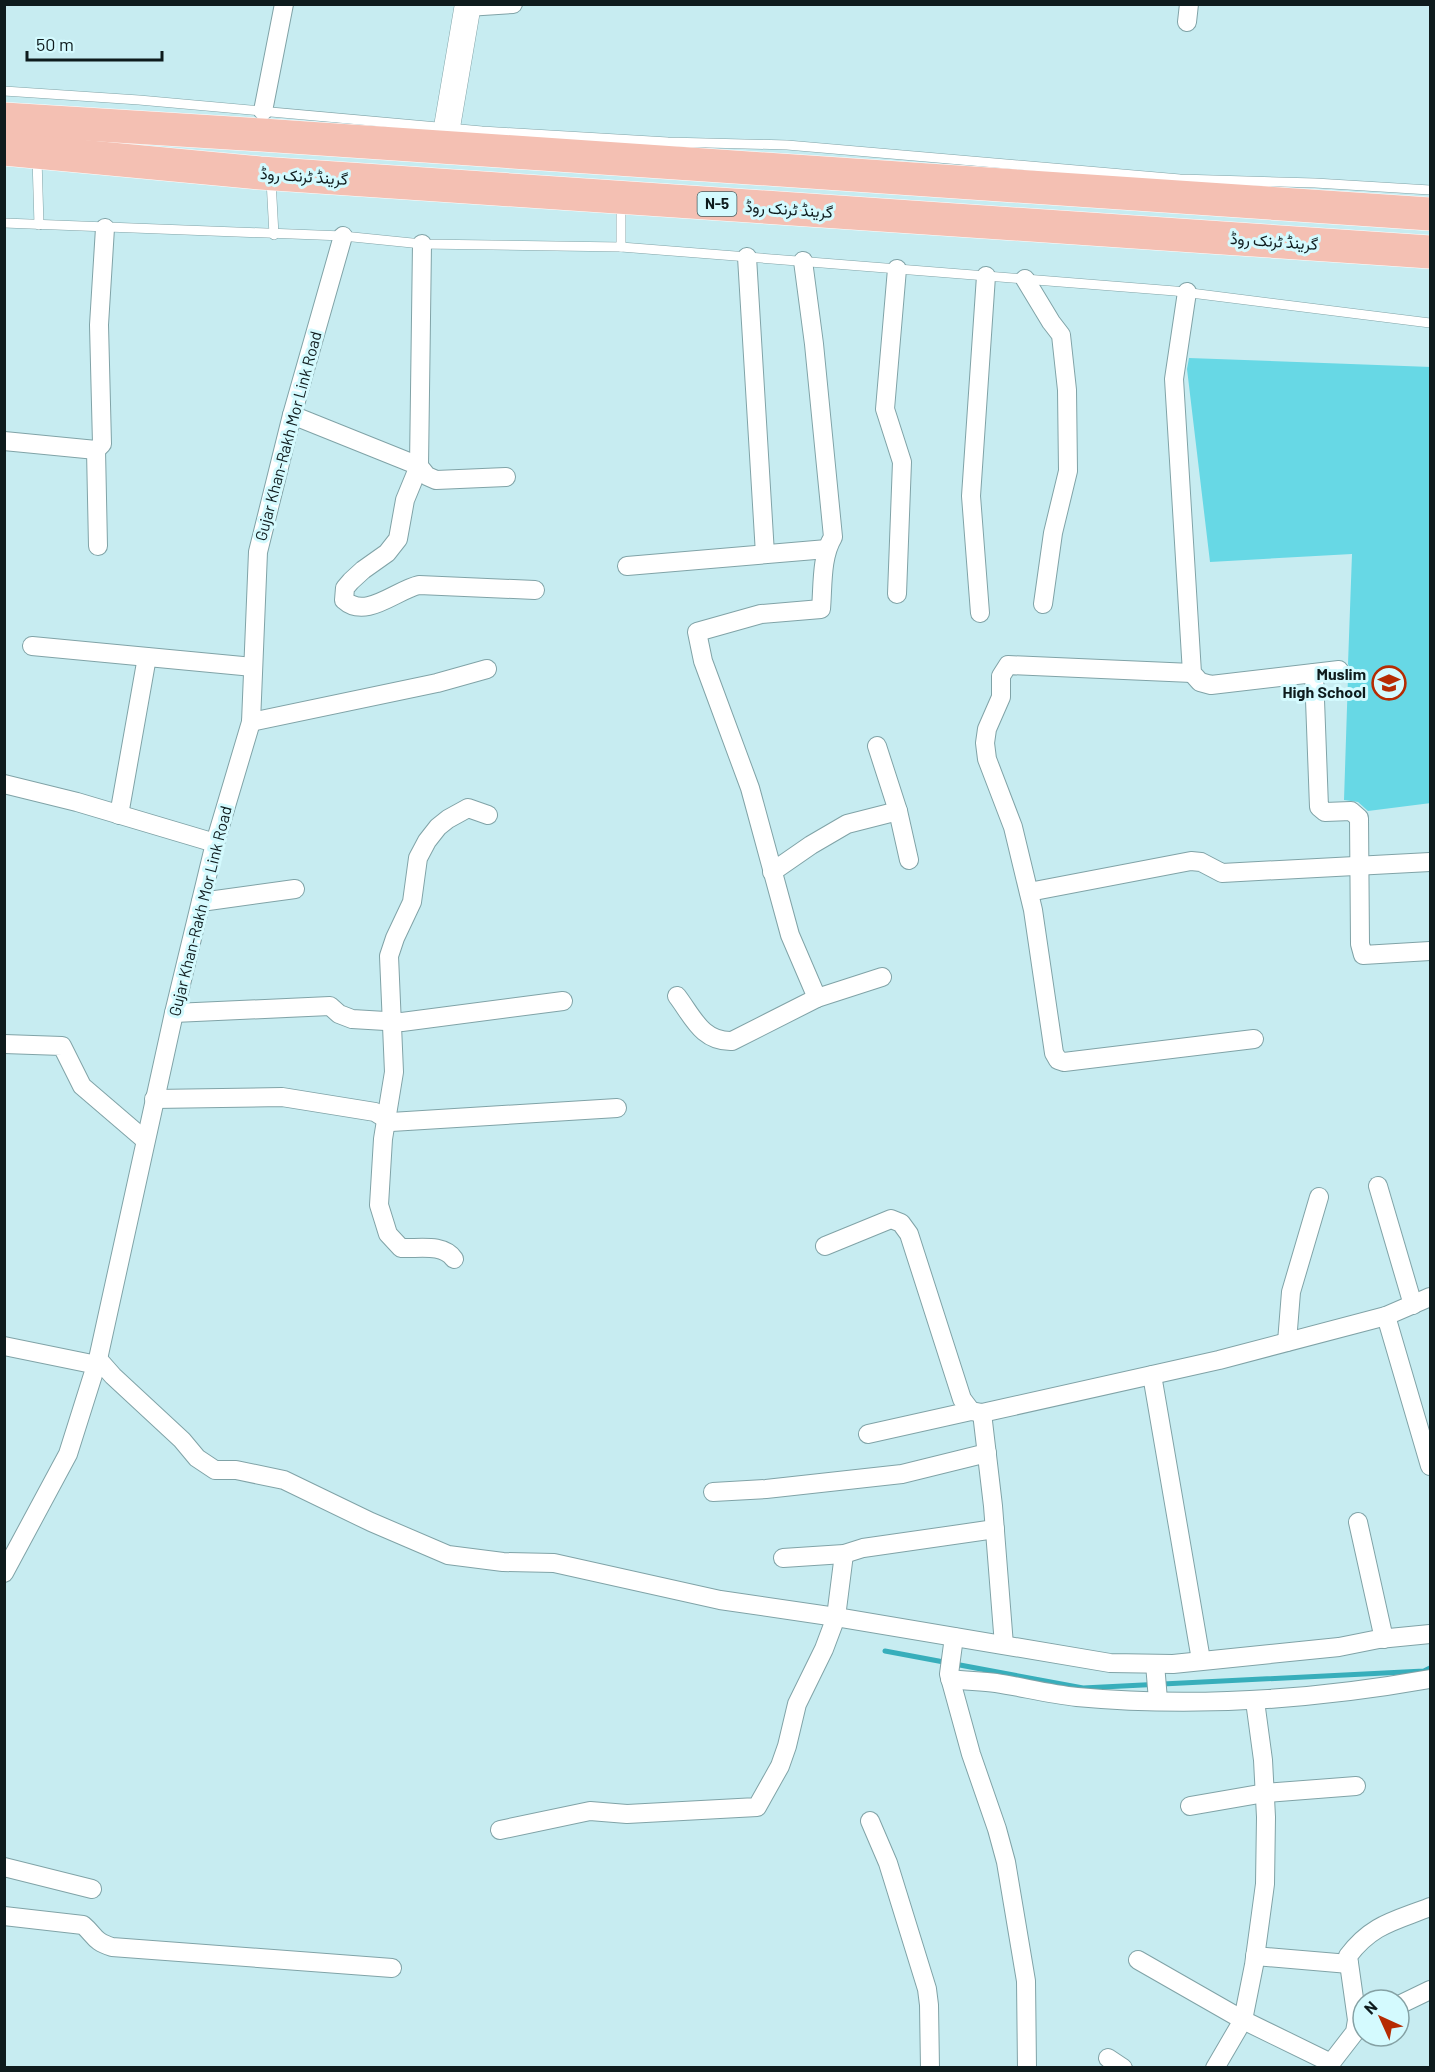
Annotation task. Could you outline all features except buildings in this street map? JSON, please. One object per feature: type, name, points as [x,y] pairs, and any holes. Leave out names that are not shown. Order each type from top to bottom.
[{"type":"highway","name":"N-5","points":[[4,119],[153,115],[1431,214]]},
{"type":"highway","points":[[262,123],[266,174]]},
{"type":"highway","name":"گرینڈ ٹرنک روڈ","points":[[4,149],[266,174],[1431,252]]},
{"type":"street","points":[[262,123],[284,4]]},
{"type":"street","points":[[447,127],[467,6],[513,4]]},
{"type":"street","points":[[98,546],[96,450],[102,444],[99,325],[105,228]]},
{"type":"street","name":"Gujar Khan-Rakh Mor Link Road","points":[[4,1573],[68,1454],[98,1362],[174,1013],[216,843],[251,722],[258,552],[292,415],[343,236]]},
{"type":"street","points":[[422,244],[419,466],[405,500],[398,539],[387,553],[351,581],[345,588],[345,600],[356,607],[368,607],[404,589],[419,585],[535,590]]},
{"type":"street","points":[[747,257],[765,554]]},
{"type":"street","points":[[803,261],[814,344],[833,537],[825,560],[821,609],[761,615],[697,632],[703,660],[750,788],[790,935],[817,998]]},
{"type":"street","points":[[897,269],[885,409],[902,462],[897,594]]},
{"type":"street","points":[[981,613],[971,496],[986,276]]},
{"type":"street","points":[[1025,279],[1061,335],[1067,390],[1068,471],[1053,533],[1043,604]]},
{"type":"street","points":[[1186,292],[1174,379],[1192,673],[1200,682],[1211,685],[1339,670]]},
{"type":"street","points":[[292,415],[419,466],[427,476],[436,480],[506,477]]},
{"type":"street","points":[[4,441],[96,450]]},
{"type":"street","points":[[627,566],[827,549]]},
{"type":"street","points":[[32,646],[253,667]]},
{"type":"street","points":[[119,814],[147,657]]},
{"type":"street","points":[[1192,673],[1008,665],[1001,676],[1001,698],[987,729],[985,743],[987,759],[1013,827],[1029,892],[1054,1053],[1058,1060],[1064,1062],[1254,1039]]},
{"type":"street","points":[[251,722],[437,683],[487,669]]},
{"type":"street","points":[[1314,673],[1319,807],[1325,812],[1351,811],[1359,818],[1360,944],[1363,956],[1431,951]]},
{"type":"street","points":[[877,746],[898,811],[909,860]]},
{"type":"street","points":[[4,784],[119,814],[216,843]]},
{"type":"street","points":[[454,1259],[444,1249],[401,1248],[388,1234],[379,1205],[385,1118],[394,1081],[389,956],[412,902],[418,858],[427,841],[448,819],[468,808],[488,815]]},
{"type":"street","points":[[772,872],[847,824],[898,811]]},
{"type":"street","points":[[1029,892],[1191,861],[1201,862],[1221,873],[1431,862]]},
{"type":"street","points":[[201,902],[295,889]]},
{"type":"street","points":[[677,996],[706,1035],[719,1041],[732,1041],[817,998],[882,977]]},
{"type":"street","points":[[174,1013],[330,1006],[339,1014],[351,1018],[392,1022],[564,1001]]},
{"type":"street","points":[[4,1044],[62,1046],[82,1086],[145,1140]]},
{"type":"street","points":[[154,1099],[282,1097],[375,1112],[391,1122],[618,1108]]},
{"type":"street","points":[[1378,1186],[1413,1305]]},
{"type":"street","points":[[1287,1342],[1291,1292],[1319,1197]]},
{"type":"street","points":[[825,1246],[891,1219],[901,1223],[909,1234],[962,1399],[977,1412],[987,1453],[1004,1645]]},
{"type":"street","points":[[868,1434],[1152,1375],[1386,1316],[1431,1297]]},
{"type":"street","points":[[1386,1316],[1431,1466]]},
{"type":"street","points":[[4,1346],[98,1362],[182,1440],[196,1458],[214,1470],[236,1470],[284,1480],[371,1522],[448,1555],[503,1562],[554,1563],[720,1600],[953,1644],[1004,1645],[1110,1664],[1155,1669],[1201,1660],[1339,1647],[1431,1634]]},
{"type":"street","points":[[1152,1375],[1201,1660]]},
{"type":"street","points":[[713,1492],[766,1489],[902,1474],[987,1453]]},
{"type":"street","points":[[1358,1522],[1384,1639]]},
{"type":"street","points":[[783,1558],[844,1554],[863,1548],[995,1529]]},
{"type":"street","points":[[500,1830],[590,1811],[627,1814],[757,1807],[780,1766],[797,1704],[824,1649],[834,1622],[844,1554]]},
{"type":"street","points":[[953,1644],[950,1677],[971,1754],[1006,1862],[1026,1981],[1027,2067]]},
{"type":"street","points":[[1155,1669],[1158,1697]]},
{"type":"street","points":[[950,1677],[1076,1697],[1158,1697],[1208,1703],[1255,1701],[1385,1687],[1431,1679]]},
{"type":"street","points":[[1215,2067],[1243,2020],[1265,1884],[1266,1817],[1263,1760],[1255,1701]]},
{"type":"street","points":[[1190,1806],[1264,1793],[1356,1786]]},
{"type":"street","points":[[870,1821],[888,1863],[927,1989],[930,2067]]},
{"type":"street","points":[[4,1868],[92,1889]]},
{"type":"street","points":[[1352,1988],[1348,1956],[1368,1933],[1431,1907]]},
{"type":"street","points":[[4,1916],[83,1925],[95,1940],[112,1947],[393,1968]]},
{"type":"street","points":[[1255,1956],[1349,1964]]},
{"type":"street","points":[[1138,1960],[1243,2020],[1332,2065],[1351,2036]]},
{"type":"street","points":[[1411,1999],[1431,1990]]},
{"type":"lane","points":[[4,90],[153,115]]},
{"type":"lane","points":[[262,123],[447,127],[668,142],[787,145],[1180,179],[1315,183],[1431,190]]},
{"type":"lane","points":[[36,152],[39,225]]},
{"type":"lane","points":[[266,174],[273,235]]},
{"type":"lane","points":[[621,197],[621,247]]},
{"type":"lane","points":[[4,223],[343,236],[422,244],[621,247],[1186,292],[1431,323]]},
{"type":"waterway","points":[[885,1651],[1083,1688],[1424,1671],[1430,1668]]},
{"type":"place","name":"Muslim High School","points":[[1389,683]]}]
